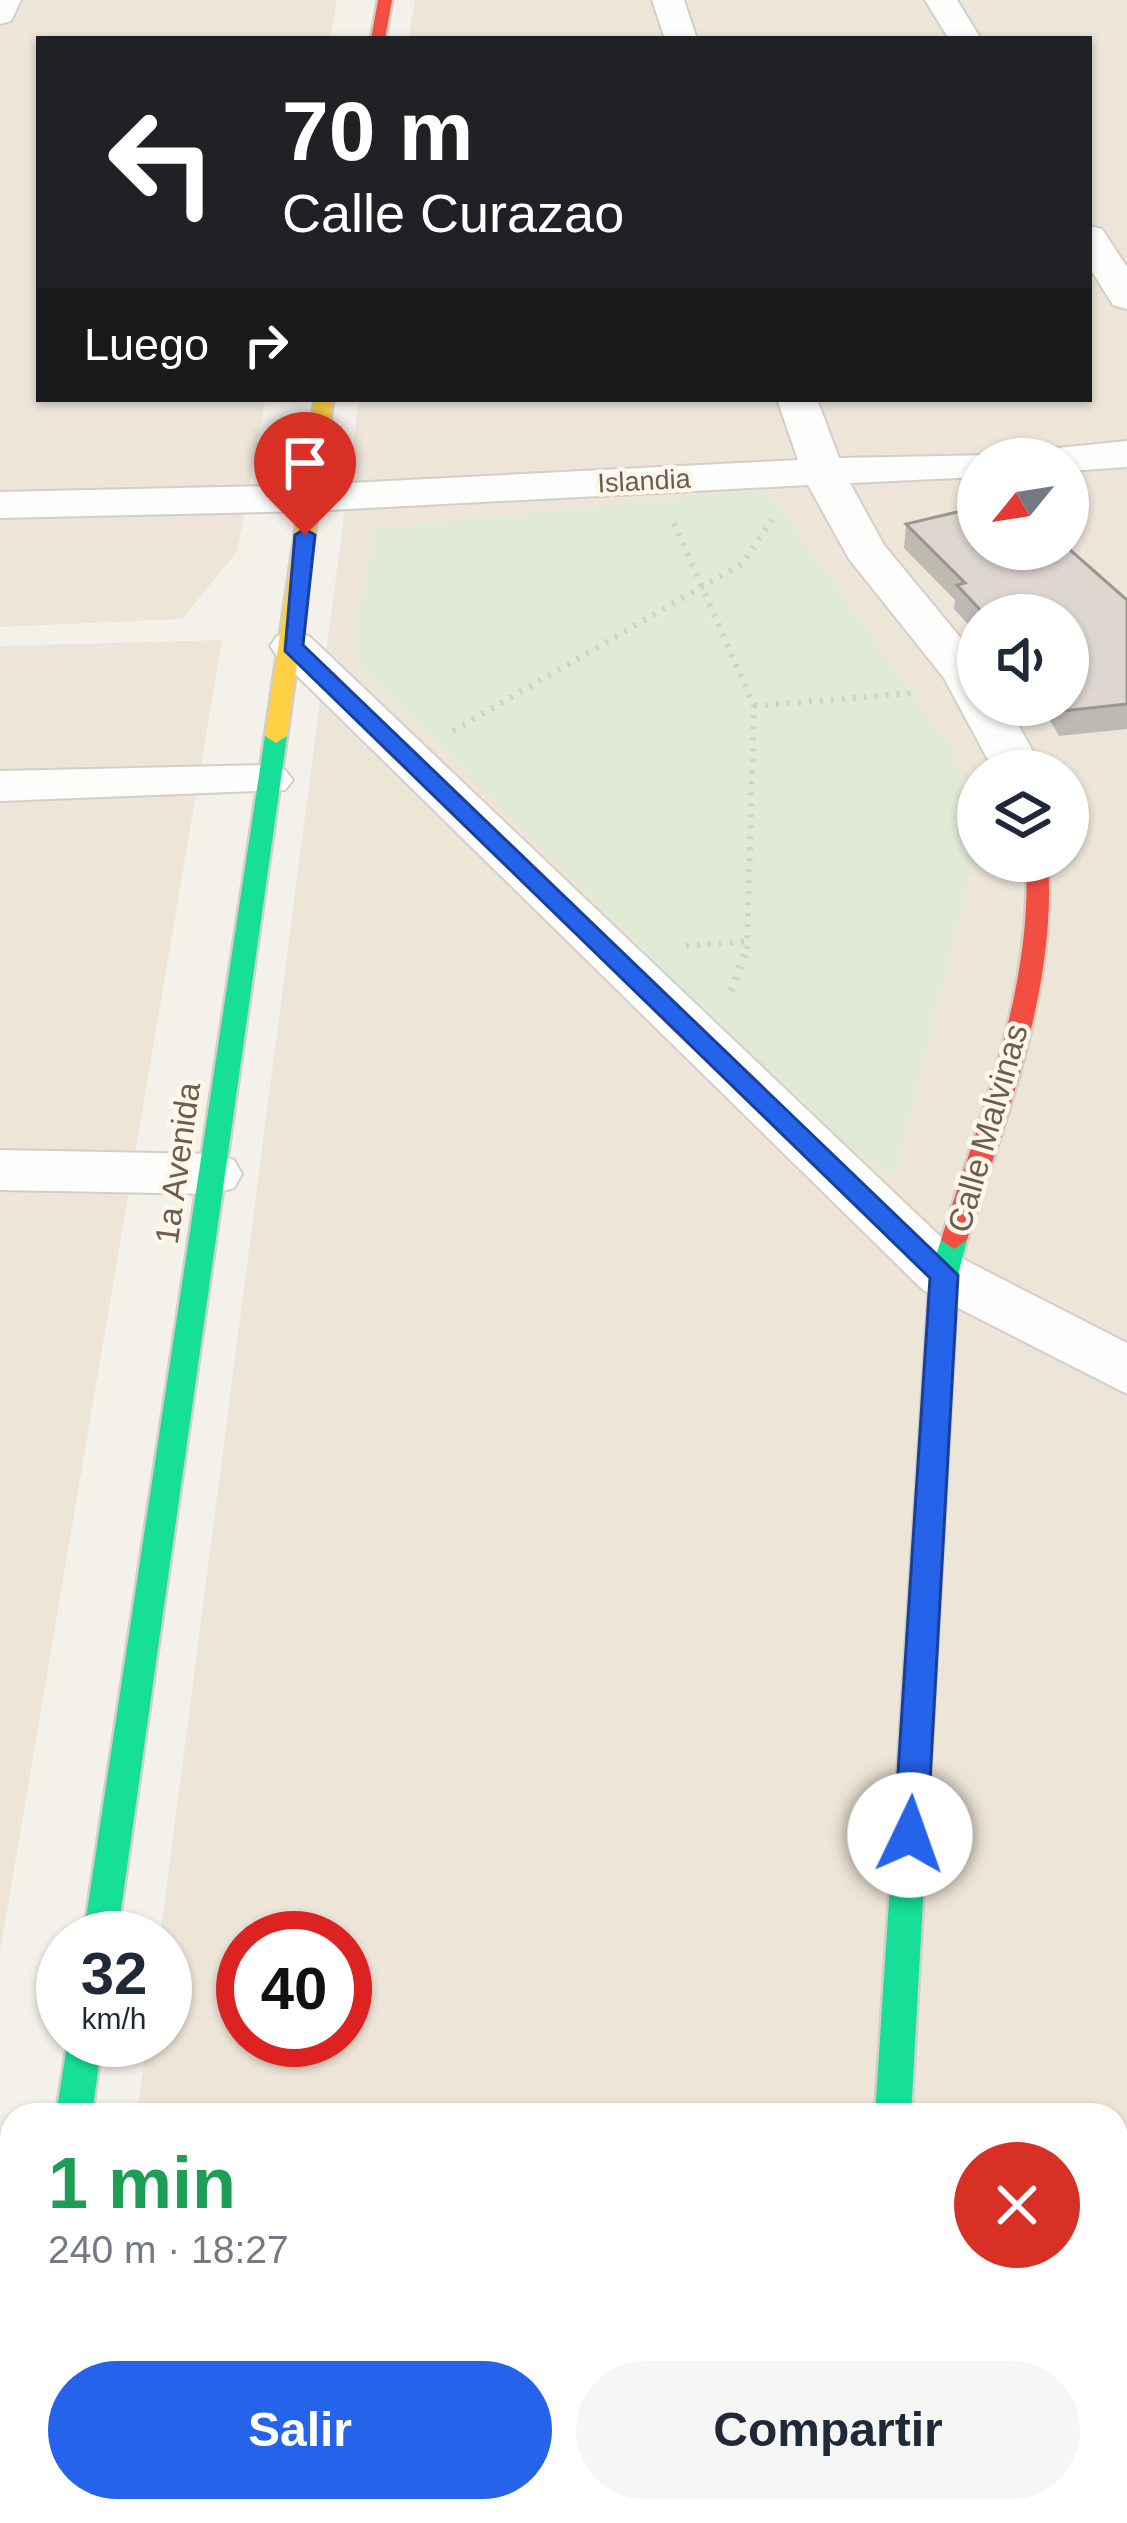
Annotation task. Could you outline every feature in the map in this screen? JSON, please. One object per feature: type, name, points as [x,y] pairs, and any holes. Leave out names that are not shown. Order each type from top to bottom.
[{"type":"street","points":[[0,14],[5,0]]},
{"type":"street","points":[[379,36],[385,0]]},
{"type":"street","points":[[668,0],[680,36]]},
{"type":"street","points":[[941,0],[963,36]]},
{"type":"street","points":[[1092,241],[1127,297]]},
{"type":"street","name":"1a Avenida","points":[[104,1911],[268,780],[292,646],[324,402]]},
{"type":"street","points":[[798,402],[821,474],[876,565],[957,658]]},
{"type":"street","points":[[1089,457],[1127,454]]},
{"type":"street","name":"Islandia","points":[[0,505],[310,497],[957,465]]},
{"type":"street","points":[[292,646],[944,1275],[1127,1371]]},
{"type":"street","points":[[0,785],[268,780]]},
{"type":"street","name":"Calle Malvinas","points":[[894,2103],[944,1275],[1019,1018],[1041,882]]},
{"type":"street","points":[[0,1170],[213,1174]]},
{"type":"street","points":[[76,2103],[81,2067]]},
{"type":"path","points":[[465,724],[742,563],[760,532],[821,474]]},
{"type":"path","points":[[634,482],[671,518],[754,706],[750,941],[709,1049]]},
{"type":"path","points":[[754,706],[957,697]]},
{"type":"shaded area","points":[[0,0],[337,0],[331,36],[36,36],[36,402],[264,402],[237,552],[182,619],[0,627]]},
{"type":"shaded area","points":[[415,0],[1127,0],[1127,2103],[139,2103],[143,2067],[192,2067],[192,1911],[163,1911],[359,402],[1092,402],[1092,36],[409,36]]},
{"type":"shaded area","points":[[222,640],[0,1952],[0,646]]},
{"type":"green space","points":[[766,489],[957,764],[957,882],[967,882],[894,1175],[810,1119],[358,662],[358,619],[375,529]]},
{"type":"building","points":[[957,512],[957,570],[1089,567],[1127,600],[1127,704],[1089,708],[1089,594],[965,594],[957,585],[965,583],[906,524]]},
{"type":"traffic: fast","points":[[104,1911],[276,736]]},
{"type":"traffic: fast","points":[[894,2103],[944,1275],[954,1240]]},
{"type":"traffic: fast","points":[[76,2103],[81,2067]]},
{"type":"traffic: slow","points":[[276,736],[324,402]]},
{"type":"traffic: jam","points":[[379,36],[385,0]]},
{"type":"traffic: jam","points":[[954,1240],[1026,996],[1038,882]]},
{"type":"route","points":[[305,535],[292,646],[944,1275],[910,1835]]}]
